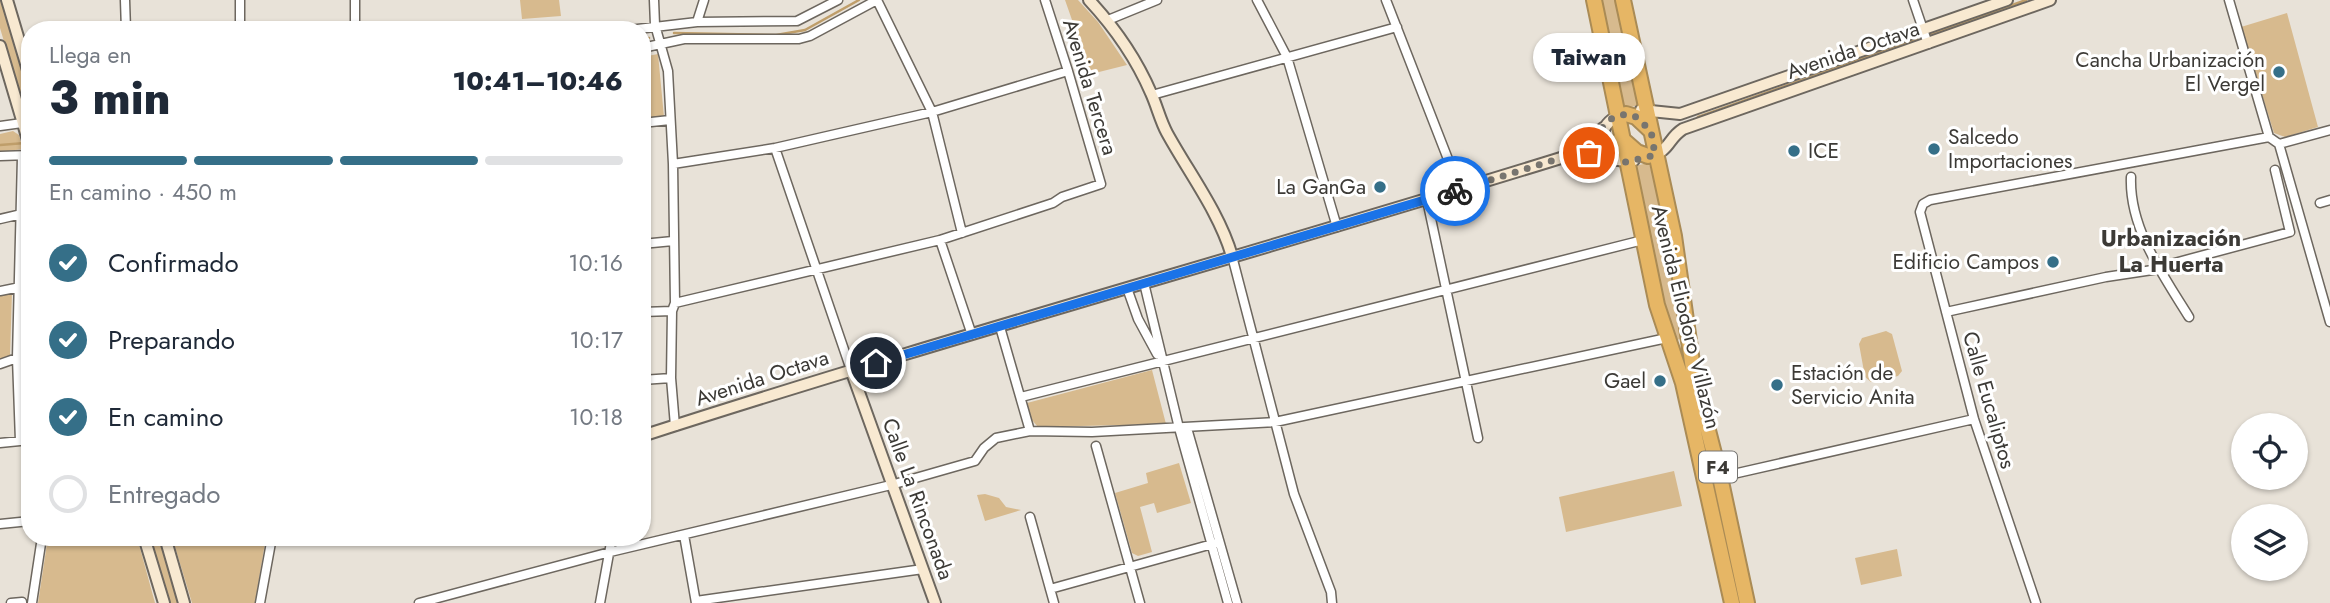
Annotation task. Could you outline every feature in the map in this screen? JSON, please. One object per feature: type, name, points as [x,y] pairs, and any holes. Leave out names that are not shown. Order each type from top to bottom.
[{"type":"highway","name":"Avenida Eliodoro Villazón","points":[[1594,0],[1621,138],[1619,160],[1643,240],[1657,305],[1683,383],[1732,603]]},
{"type":"highway","name":"Avenida Eliodoro Villazón","points":[[1623,0],[1651,131],[1652,155],[1674,236],[1694,376],[1720,477],[1747,603]]},
{"type":"highway","points":[[1616,118],[1636,117],[1651,131]]},
{"type":"highway","points":[[1621,138],[1637,152],[1652,155]]},
{"type":"main road","points":[[7,0],[21,47]]},
{"type":"main road","points":[[1089,0],[1108,20],[1132,54],[1165,130],[1226,236],[1231,256]]},
{"type":"main road","name":"Avenida Octava","points":[[1663,113],[1680,114],[2007,0]]},
{"type":"main road","name":"Avenida Octava","points":[[1652,155],[1664,152],[1676,133],[1683,129],[2050,0]]},
{"type":"main road","points":[[0,46],[21,118]]},
{"type":"main road","points":[[1652,155],[1619,160],[1603,146],[1602,139],[1616,118],[1646,109],[1663,113],[1672,125],[1672,141]]},
{"type":"main road","name":"Avenida Octava","points":[[651,433],[851,370],[1231,256],[1337,227],[1577,153],[1616,118]]},
{"type":"main road","name":"Avenida Octava","points":[[1577,153],[1619,160]]},
{"type":"main road","name":"Calle La Rinconada","points":[[851,370],[934,603]]},
{"type":"main road","points":[[147,546],[163,603]]},
{"type":"main road","points":[[167,546],[184,603]]},
{"type":"street","points":[[125,0],[126,21]]},
{"type":"street","points":[[240,0],[240,21]]},
{"type":"street","points":[[355,0],[355,21]]},
{"type":"street","points":[[654,0],[655,25],[668,71],[673,164],[674,307],[671,378],[675,426]]},
{"type":"street","points":[[697,22],[704,0]]},
{"type":"street","points":[[651,26],[697,22],[797,21],[838,0]]},
{"type":"street","points":[[651,47],[684,39],[799,39],[810,36],[877,0],[932,112],[962,233],[651,311]]},
{"type":"street","name":"Avenida Tercera","points":[[962,233],[1101,184],[1045,0]]},
{"type":"street","points":[[1108,20],[1157,0]]},
{"type":"street","points":[[1257,0],[1287,57],[1337,227]]},
{"type":"street","points":[[1386,0],[1453,172],[1463,188]]},
{"type":"street","points":[[1913,0],[1928,44]]},
{"type":"street","points":[[2229,0],[2269,137],[2279,144],[2330,322]]},
{"type":"street","points":[[1152,95],[1397,27]]},
{"type":"street","points":[[673,164],[775,148],[932,112],[1068,71]]},
{"type":"street","points":[[651,122],[670,120]]},
{"type":"street","points":[[0,126],[21,128]]},
{"type":"street","points":[[2279,144],[2330,130]]},
{"type":"street","name":"Calle Eucaliptos","points":[[2036,603],[1974,419],[1920,212],[1923,204],[1930,200],[2269,137]]},
{"type":"street","name":"Calle La Rinconada","points":[[775,148],[851,370]]},
{"type":"street","points":[[0,156],[21,156]]},
{"type":"street","points":[[1946,312],[2106,277],[2160,269],[2290,232],[2275,170]]},
{"type":"street","points":[[2131,177],[2130,192],[2136,217],[2160,269],[2189,317]]},
{"type":"street","points":[[21,197],[18,286],[21,393]]},
{"type":"street","points":[[1427,200],[1478,438]]},
{"type":"street","points":[[2320,203],[2330,200]]},
{"type":"street","points":[[0,219],[19,214]]},
{"type":"street","points":[[940,240],[972,335]]},
{"type":"street","points":[[1021,397],[1643,240]]},
{"type":"street","points":[[651,243],[673,241]]},
{"type":"street","points":[[1231,256],[1294,494],[1331,592],[1332,603]]},
{"type":"street","points":[[1144,283],[1162,363],[1216,543],[1237,603]]},
{"type":"street","points":[[0,291],[21,286]]},
{"type":"street","points":[[1127,288],[1138,319],[1162,363]]},
{"type":"street","points":[[1000,327],[1030,431]]},
{"type":"street","points":[[651,543],[891,485],[975,461],[984,448],[996,438],[1030,431],[1092,432],[1275,422],[1667,338]]},
{"type":"street","points":[[0,364],[18,358]]},
{"type":"street","points":[[651,379],[671,378]]},
{"type":"street","points":[[1720,477],[1974,419]]},
{"type":"street","points":[[0,443],[21,440]]},
{"type":"street","points":[[1096,446],[1140,603]]},
{"type":"street","points":[[1030,517],[1054,603]]},
{"type":"street","points":[[0,524],[21,522]]},
{"type":"street","points":[[684,535],[696,602],[923,569]]},
{"type":"street","points":[[1051,589],[1216,543]]},
{"type":"street","points":[[1216,543],[1228,603]]},
{"type":"street","points":[[32,603],[40,546]]},
{"type":"street","points":[[260,603],[270,546]]},
{"type":"street","points":[[600,603],[611,546]]},
{"type":"street","points":[[419,603],[636,546]]},
{"type":"street","points":[[10,603],[22,602]]},
{"type":"shaded area","points":[[2,0],[21,64],[21,99],[0,28]]},
{"type":"shaded area","points":[[520,0],[559,0],[561,16],[522,19]]},
{"type":"shaded area","points":[[1065,0],[1078,0],[1098,22],[1127,65],[1091,74]]},
{"type":"shaded area","points":[[1599,0],[1619,0],[1642,105],[1625,108],[1610,56]]},
{"type":"shaded area","points":[[2287,13],[2318,127],[2285,137],[2274,133],[2241,27]]},
{"type":"shaded area","points":[[658,54],[664,117],[651,118],[651,55]]},
{"type":"shaded area","points":[[13,131],[19,135],[21,149],[0,152],[0,134]]},
{"type":"shaded area","points":[[1649,163],[1665,218],[1683,339],[1674,340],[1659,288],[1633,166]]},
{"type":"shaded area","points":[[12,292],[10,356],[0,359],[0,295]]},
{"type":"shaded area","points":[[1886,331],[1892,334],[1902,371],[1898,376],[1871,382],[1865,377],[1859,344],[1862,338]]},
{"type":"shaded area","points":[[1152,370],[1166,424],[1038,427],[1031,419],[1027,403]]},
{"type":"shaded area","points":[[1179,463],[1191,503],[1157,513],[1154,503],[1140,507],[1152,552],[1138,556],[1132,553],[1115,493],[1148,483],[1146,473]]},
{"type":"shaded area","points":[[1674,471],[1682,506],[1566,532],[1559,497]]},
{"type":"shaded area","points":[[977,495],[999,498],[1006,507],[1021,510],[985,521]]},
{"type":"shaded area","points":[[47,546],[139,546],[155,603],[38,603]]},
{"type":"shaded area","points":[[152,546],[163,546],[180,603],[168,603]]},
{"type":"shaded area","points":[[175,546],[264,546],[255,603],[192,603]]},
{"type":"shaded area","points":[[1897,549],[1902,576],[1861,585],[1855,558]]},
{"type":"waterway","points":[[674,33],[776,35],[805,30],[859,0]]},
{"type":"waterway","points":[[1931,34],[2026,0]]},
{"type":"waterway","points":[[1698,117],[1917,39]]},
{"type":"waterway","points":[[0,145],[21,143]]},
{"type":"way so far","points":[[1455,191],[1577,153],[1611,119],[1626,114],[1636,117],[1651,131],[1655,155],[1626,162],[1589,153]]},
{"type":"place","name":"Cancha Urbanización El Vergel","points":[[2279,72]]},
{"type":"place","name":"Salcedo Importaciones","points":[[1934,149]]},
{"type":"place","name":"ICE","points":[[1794,151]]},
{"type":"place","name":"Taiwan","points":[[1589,153]]},
{"type":"place","name":"La GanGa","points":[[1380,187]]},
{"type":"place","name":"Edificio Campos","points":[[2053,262]]},
{"type":"place","name":"Gael","points":[[1660,381]]},
{"type":"place","name":"Estación de Servicio Anita","points":[[1777,385]]},
{"type":"district","name":"Urbanización La Huerta","points":[[2171,251]]},
{"type":"route","points":[[876,363],[1455,191]]}]
